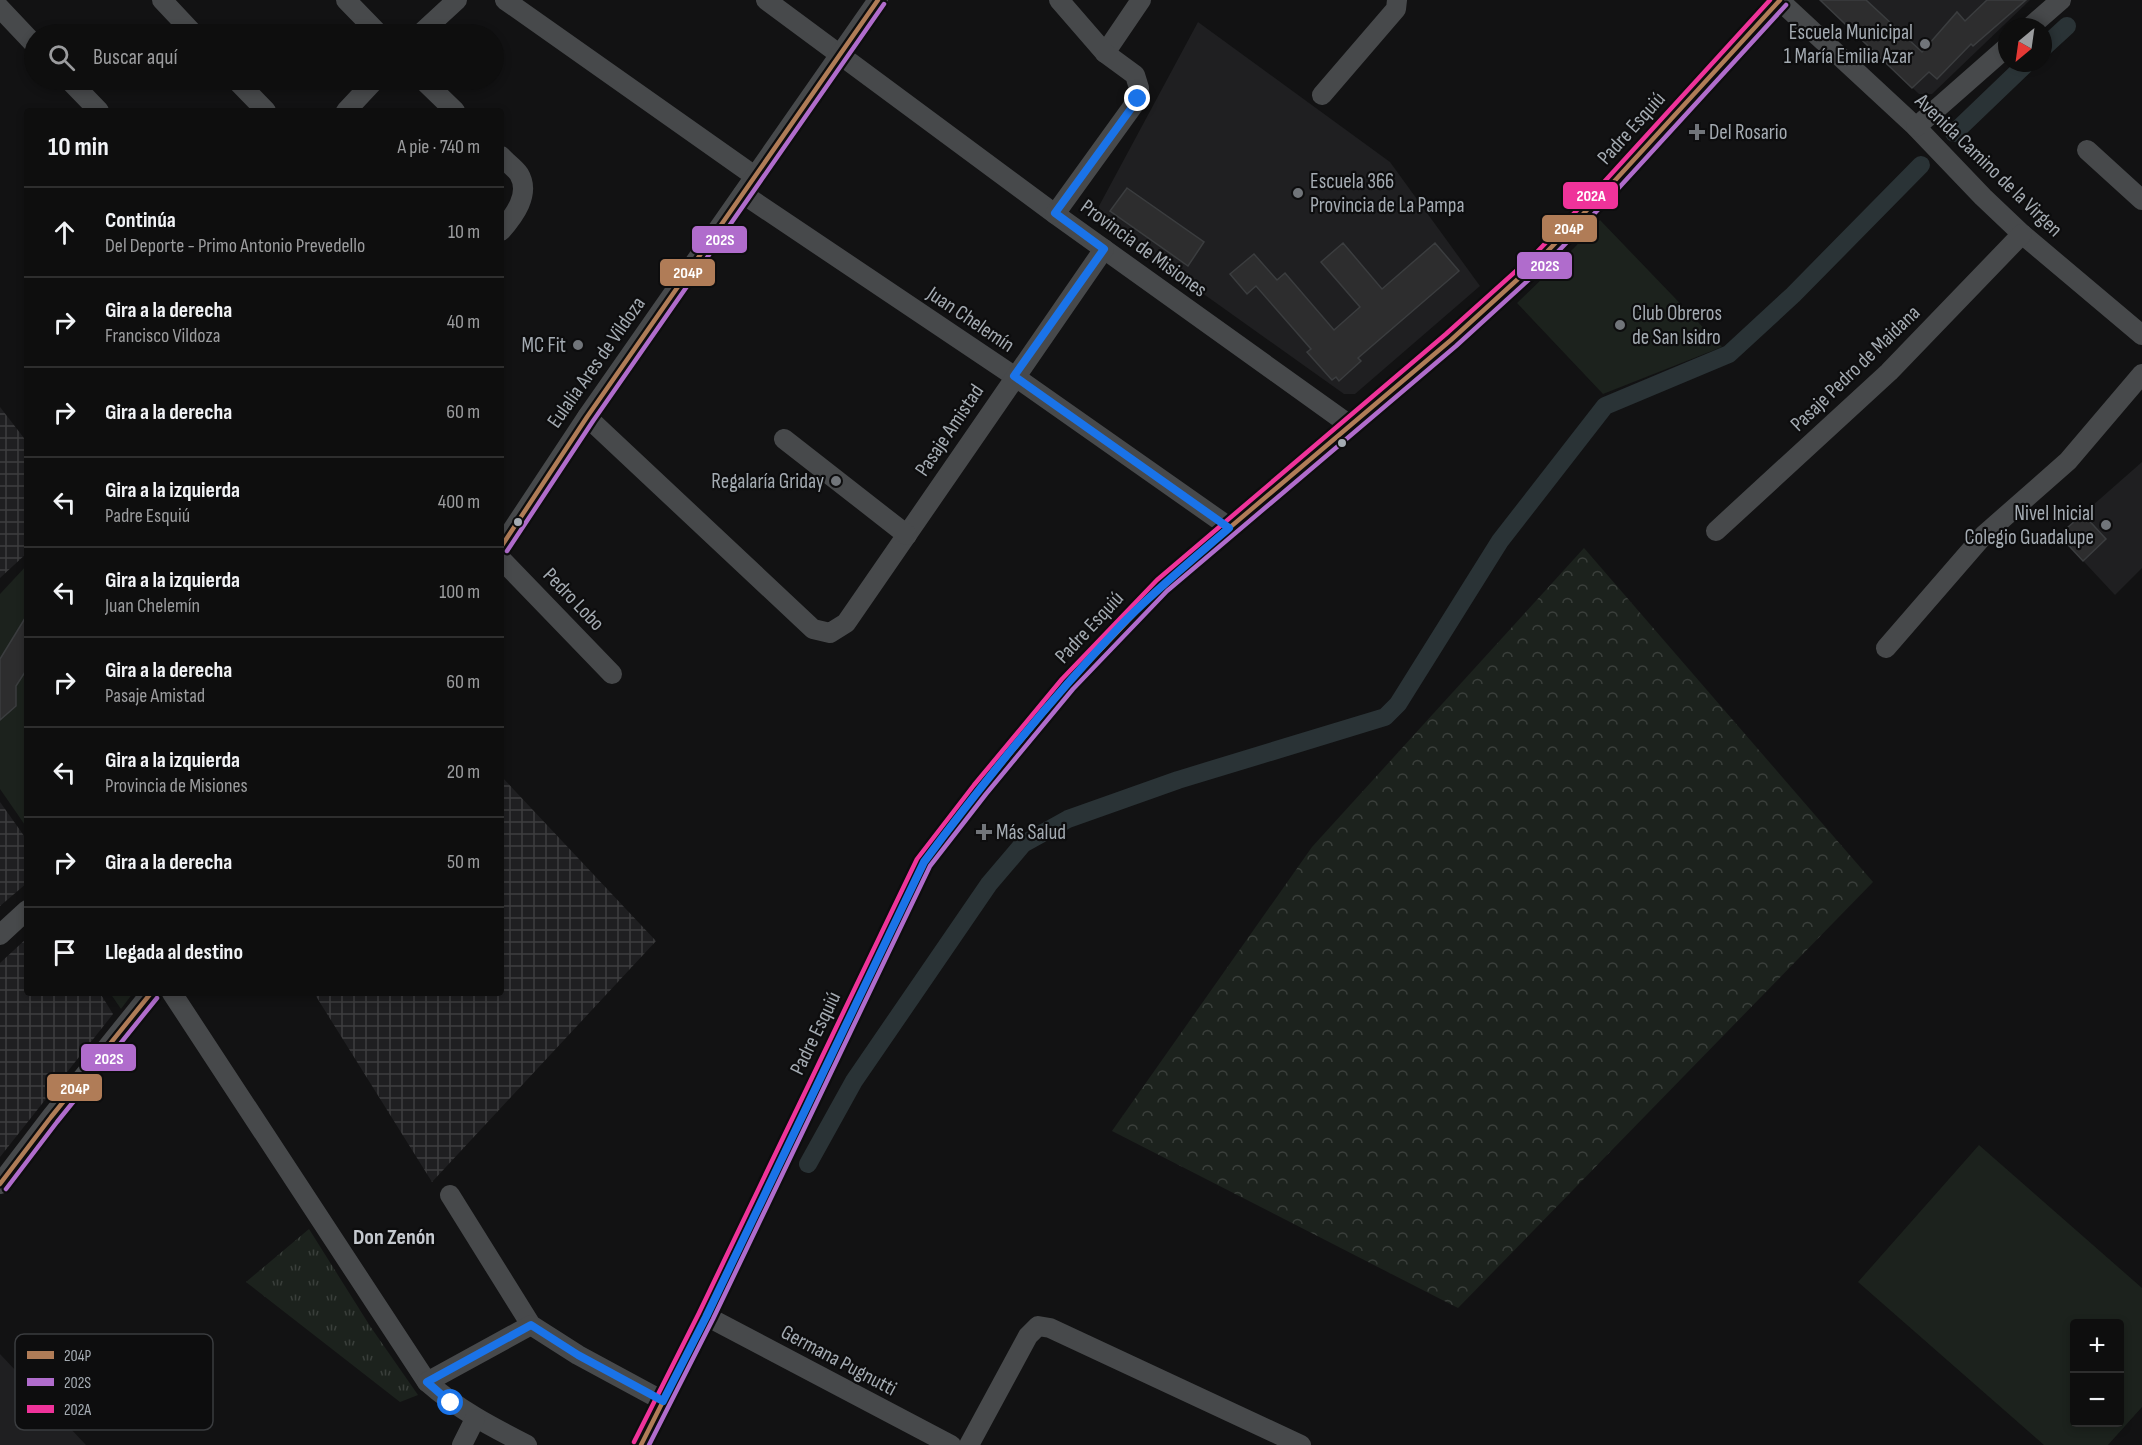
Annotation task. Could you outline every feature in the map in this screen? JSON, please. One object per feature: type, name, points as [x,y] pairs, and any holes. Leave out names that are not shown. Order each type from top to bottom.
[{"type":"street","points":[[162,0],[185,24]]},
{"type":"street","points":[[346,0],[369,24]]},
{"type":"street","points":[[431,24],[457,0]]},
{"type":"street","points":[[505,0],[756,177]]},
{"type":"street","name":"Provincia de Misiones","points":[[766,0],[1104,249],[1351,426]]},
{"type":"street","name":"Eulalia Ares de Vildoza","points":[[504,543],[587,417],[878,0]]},
{"type":"street","points":[[1055,213],[1138,99],[1139,88],[1135,75],[1105,53],[1059,0]]},
{"type":"street","points":[[1105,53],[1141,0]]},
{"type":"street","points":[[1322,94],[1396,9],[1397,0]]},
{"type":"street","name":"Avenida Camino de la Virgen","points":[[1779,0],[1916,127],[2022,234],[2142,334]]},
{"type":"street","name":"Padre Esquiú","points":[[641,1445],[706,1317],[924,862],[965,808],[1068,684],[1120,626],[1162,585],[1451,340],[1541,258],[1609,187],[1779,0]]},
{"type":"street","points":[[2040,18],[2061,0]]},
{"type":"street","points":[[0,8],[24,33]]},
{"type":"street","points":[[1916,127],[1998,55]]},
{"type":"street","points":[[79,90],[96,108]]},
{"type":"street","points":[[246,90],[263,108]]},
{"type":"street","points":[[348,108],[365,90]]},
{"type":"street","points":[[433,90],[452,108]]},
{"type":"street","points":[[2087,150],[2142,200]]},
{"type":"street","points":[[504,159],[519,175],[524,195],[513,217],[504,228]]},
{"type":"street","name":"Juan Chelemín","points":[[743,194],[1014,376],[1229,528]]},
{"type":"street","name":"Pasaje Pedro de Maidana","points":[[1716,531],[1889,372],[2022,234]]},
{"type":"street","name":"Pasaje Amistad","points":[[587,417],[813,629],[830,633],[846,623],[1014,376],[1104,249]]},
{"type":"street","points":[[1886,648],[1984,535],[2068,461],[2142,374]]},
{"type":"street","points":[[784,439],[907,535]]},
{"type":"street","name":"Pedro Lobo","points":[[504,562],[612,674]]},
{"type":"street","points":[[0,935],[24,913]]},
{"type":"street","points":[[0,1184],[149,996]]},
{"type":"street","points":[[174,996],[427,1382],[451,1403],[475,1419],[527,1445]]},
{"type":"street","points":[[450,1195],[531,1325],[578,1355],[663,1401]]},
{"type":"street","name":"Germana Pugnutti","points":[[706,1317],[951,1445]]},
{"type":"street","points":[[427,1382],[531,1325]]},
{"type":"street","points":[[969,1445],[1028,1335],[1038,1326],[1050,1328],[1301,1445]]},
{"type":"street","points":[[462,1445],[475,1419]]},
{"type":"shaded area","name":"Escuela Municipal 1 María Emilia Azar","points":[[1820,0],[2030,0],[2011,18],[1998,18],[1998,31],[1932,94],[1919,94]]},
{"type":"shaded area","name":"Escuela 366 Provincia de La Pampa","points":[[1198,22],[1390,162],[1480,286],[1355,394],[1344,394],[1101,221],[1099,206]]},
{"type":"shaded area","points":[[0,407],[24,438],[24,556],[0,578]]},
{"type":"shaded area","name":"Nivel Inicial Colegio Guadalupe","points":[[2142,462],[2142,568],[2115,595],[2059,535]]},
{"type":"shaded area","points":[[504,779],[656,941],[432,1182],[316,996],[504,996]]},
{"type":"shaded area","points":[[0,802],[24,836],[24,886],[0,906]]},
{"type":"shaded area","points":[[24,941],[24,996],[102,996],[113,1014],[0,1157],[0,963]]},
{"type":"shaded area","points":[[0,1354],[15,1370],[15,1430],[72,1430],[86,1445],[0,1445]]},
{"type":"green space","name":"Club Obreros de San Isidro","points":[[1600,220],[1722,347],[1603,394],[1517,303]]},
{"type":"green space","points":[[1584,548],[1873,882],[1458,1308],[1112,1131],[1312,847]]},
{"type":"green space","points":[[24,568],[24,824],[0,789],[0,594]]},
{"type":"green space","points":[[112,996],[131,996],[121,1009]]},
{"type":"green space","points":[[1979,1145],[2142,1288],[2142,1407],[2108,1445],[2044,1445],[1858,1282]]},
{"type":"green space","points":[[309,1229],[370,1326],[418,1395],[400,1402],[246,1282]]},
{"type":"building","name":"Escuela Municipal 1 María Emilia Azar","points":[[1820,0],[1866,0],[1922,52],[1957,12],[1965,21],[1987,0],[2026,0],[2005,18],[1998,18],[1998,24],[1973,46],[1971,44],[1937,79],[1929,72],[1912,88]]},
{"type":"building","points":[[1127,188],[1204,242],[1188,266],[1110,211]]},
{"type":"building","points":[[1343,243],[1382,289],[1435,243],[1459,271],[1358,358],[1361,361],[1339,381],[1336,377],[1332,380],[1307,352],[1311,349],[1256,286],[1247,294],[1230,274],[1254,254],[1277,280],[1285,273],[1334,330],[1360,307],[1321,262]]},
{"type":"building","points":[[2083,514],[2106,539],[2083,561],[2059,535]]},
{"type":"building","points":[[24,620],[24,674],[16,686],[16,706],[0,720],[0,659]]},
{"type":"waterway","points":[[2052,40],[2067,26]]},
{"type":"waterway","points":[[1954,133],[2018,72]]},
{"type":"waterway","points":[[808,1164],[854,1081],[989,884],[1023,844],[1068,819],[1178,780],[1385,717],[1398,704],[1500,541],[1605,406],[1729,354],[1793,295],[1921,165]]},
{"type":"transit line","name":"204P","points":[[504,542],[587,417],[878,0]]},
{"type":"transit line","name":"202A","points":[[634,1442],[699,1313],[917,859],[974,785],[1062,679],[1157,580],[1446,334],[1536,253],[1770,0]]},
{"type":"transit line","name":"204P","points":[[641,1445],[706,1316],[924,862],[980,790],[1068,684],[1162,585],[1451,340],[1541,258],[1780,0]]},
{"type":"transit line","name":"202S","points":[[507,551],[593,421],[884,4]]},
{"type":"transit line","name":"202S","points":[[649,1445],[713,1319],[930,866],[986,794],[1073,689],[1167,591],[1456,346],[1546,264],[1786,5]]},
{"type":"transit line","name":"204P","points":[[0,1184],[149,996]]},
{"type":"transit line","name":"202S","points":[[6,1189],[157,998]]},
{"type":"place","name":"Escuela Municipal 1 María Emilia Azar","points":[[1925,44]]},
{"type":"place","name":"Del Rosario","points":[[1697,132]]},
{"type":"place","name":"Escuela 366 Provincia de La Pampa","points":[[1298,193]]},
{"type":"place","name":"Club Obreros de San Isidro","points":[[1620,325]]},
{"type":"place","name":"MC Fit","points":[[578,345]]},
{"type":"place","name":"Regalaría Griday","points":[[836,481]]},
{"type":"place","name":"Nivel Inicial Colegio Guadalupe","points":[[2106,525]]},
{"type":"place","name":"Más Salud","points":[[984,832]]},
{"type":"district","name":"Don Zenón","points":[[394,1236]]},
{"type":"route","points":[[451,1403],[427,1382],[531,1325],[578,1355],[663,1401],[706,1317],[924,862],[965,808],[1068,684],[1120,626],[1162,585],[1229,528],[1014,376],[1104,249],[1055,213],[1138,99]]}]
